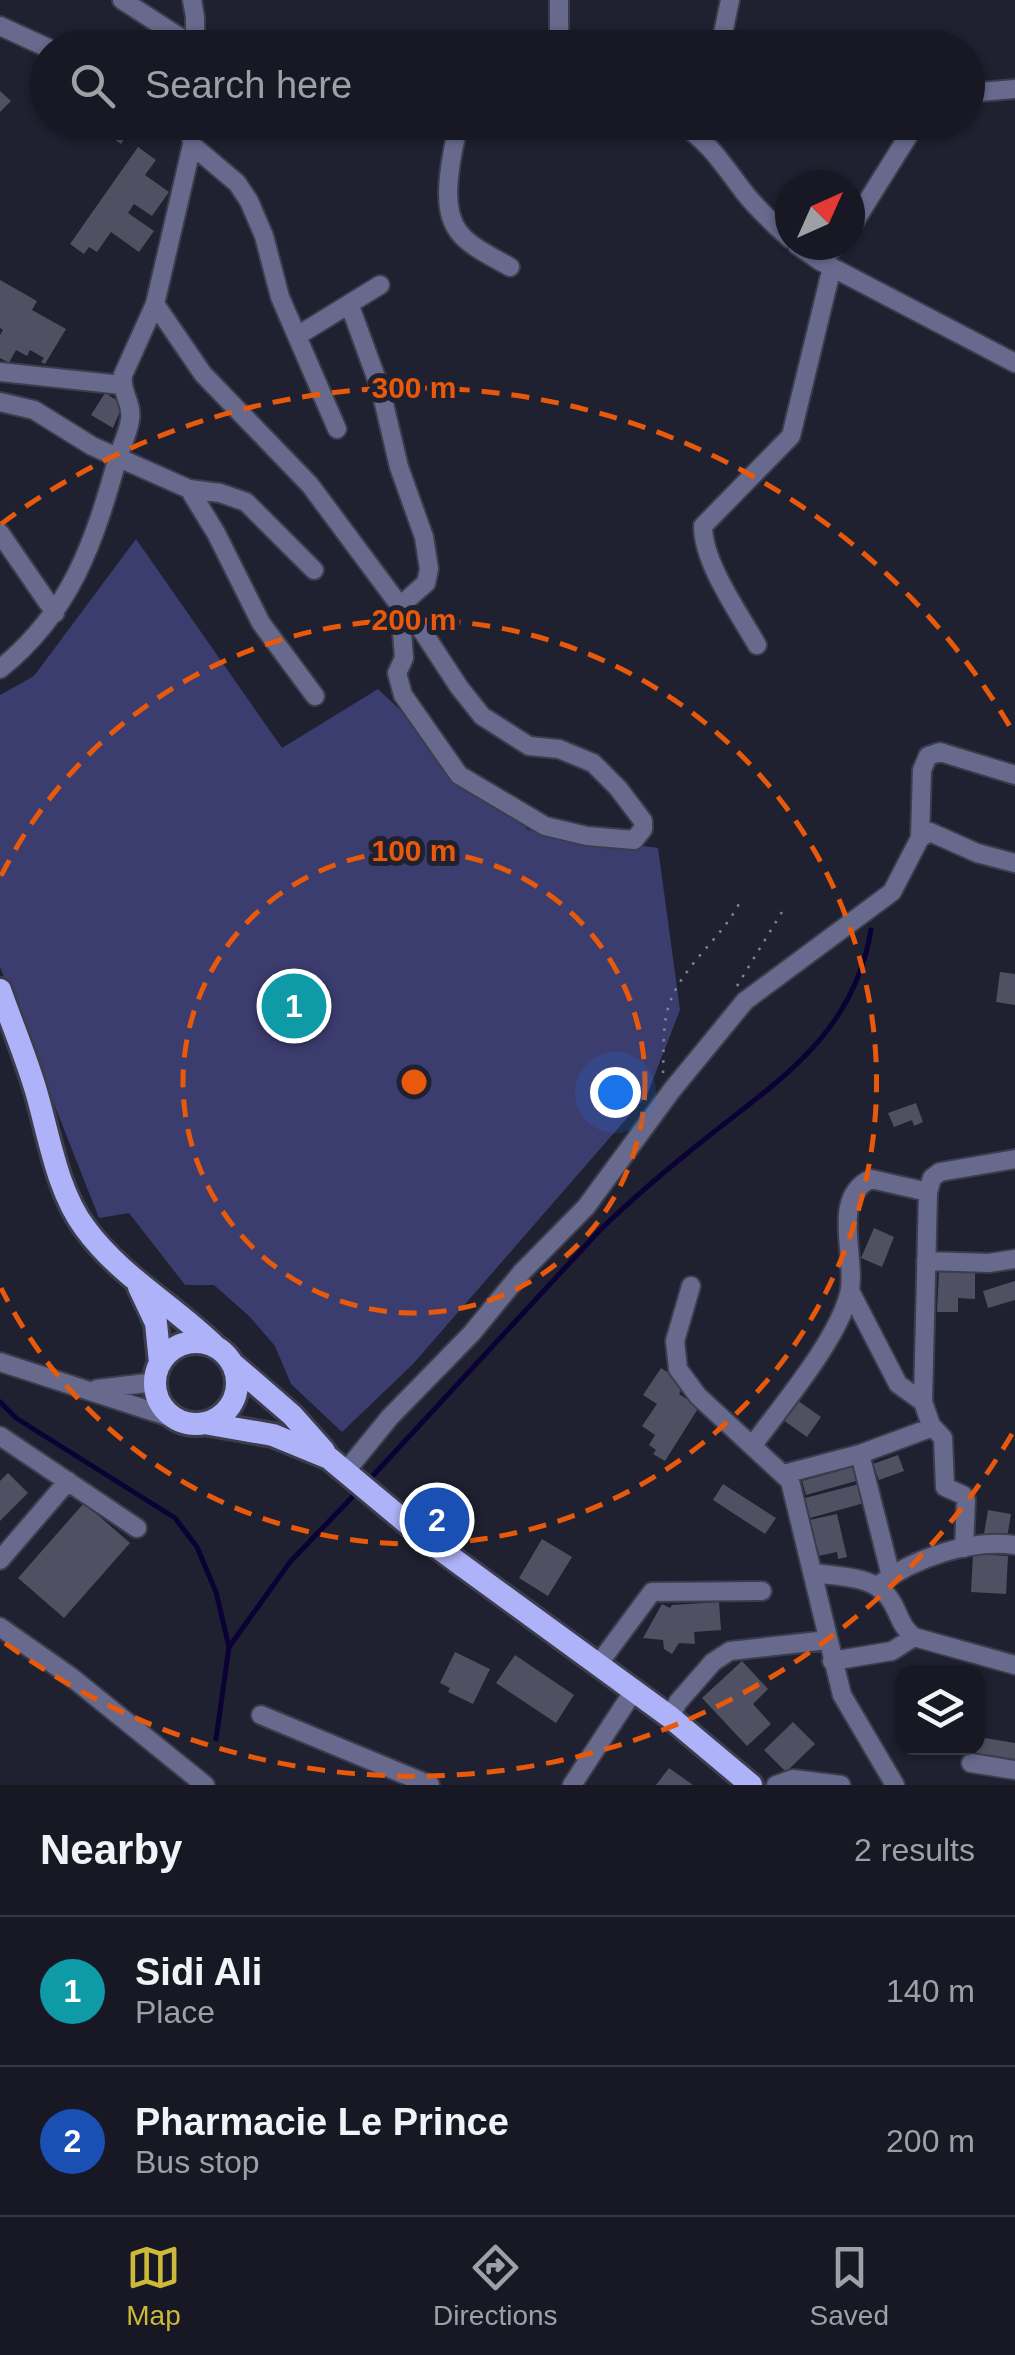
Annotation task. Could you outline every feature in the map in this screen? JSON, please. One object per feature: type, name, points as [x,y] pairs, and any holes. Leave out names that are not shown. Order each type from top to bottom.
[{"type":"main road","points":[[0,990],[79,1220],[137,1284],[193,1325],[346,1470],[426,1539],[670,1717],[751,1785]]},
{"type":"main road","points":[[137,1284],[156,1323],[162,1406],[193,1422],[273,1434],[346,1470]]},
{"type":"main road","points":[[157,1372],[174,1348],[184,1344],[215,1346]]},
{"type":"main road","points":[[193,1422],[216,1419],[233,1401],[233,1364]]},
{"type":"street","points":[[122,0],[169,30]]},
{"type":"street","points":[[192,0],[194,30]]},
{"type":"street","points":[[559,0],[559,30]]},
{"type":"street","points":[[724,30],[730,0]]},
{"type":"street","points":[[0,26],[30,40]]},
{"type":"street","points":[[985,91],[1015,88]]},
{"type":"street","points":[[0,669],[55,614],[96,533],[131,415],[122,385],[132,352],[155,304],[192,140]]},
{"type":"street","points":[[456,140],[446,203],[450,221],[474,246],[510,267]]},
{"type":"street","points":[[703,140],[746,195],[775,224]]},
{"type":"street","points":[[865,205],[907,140]]},
{"type":"street","points":[[192,145],[237,183],[249,201],[297,336],[337,429]]},
{"type":"street","points":[[820,260],[1015,363]]},
{"type":"street","points":[[757,645],[710,558],[703,541],[703,526],[791,436],[828,260]]},
{"type":"street","points":[[297,336],[380,286]]},
{"type":"street","points":[[155,304],[204,374],[310,485],[400,606],[424,632],[482,716],[529,746],[558,749],[593,763],[643,821],[643,829],[634,840],[587,836],[545,826],[459,775],[402,695],[397,673],[404,658],[400,606]]},
{"type":"street","points":[[350,306],[381,391],[399,467],[424,537],[429,569],[426,584],[400,606]]},
{"type":"street","points":[[0,372],[122,385]]},
{"type":"street","points":[[0,402],[34,410],[74,437],[189,489],[246,502],[314,570]]},
{"type":"street","points":[[189,489],[216,533],[260,623],[314,696]]},
{"type":"street","points":[[0,532],[55,614]]},
{"type":"street","points":[[920,838],[922,770],[931,754],[952,755],[1015,775]]},
{"type":"street","points":[[346,1470],[390,1417],[472,1334],[522,1272],[586,1207],[745,1000],[861,913],[885,900],[900,880],[920,838],[930,832],[1015,864]]},
{"type":"street","points":[[964,1548],[966,1500],[945,1487],[943,1438],[933,1427],[923,1402],[928,1192],[932,1178],[940,1172],[1015,1159]]},
{"type":"street","points":[[753,1445],[843,1312],[850,1290],[848,1207],[860,1186],[871,1179],[928,1192]]},
{"type":"street","points":[[926,1261],[1015,1260]]},
{"type":"street","points":[[691,1286],[675,1341],[678,1369],[698,1396],[784,1474],[792,1488],[842,1695],[895,1785]]},
{"type":"street","points":[[850,1290],[898,1384],[923,1402]]},
{"type":"street","points":[[0,1362],[193,1422]]},
{"type":"street","points":[[82,1390],[118,1388],[157,1372]]},
{"type":"street","points":[[784,1474],[860,1454],[933,1427]]},
{"type":"street","points":[[4,1445],[137,1528]]},
{"type":"street","points":[[860,1454],[884,1581],[904,1629],[914,1638],[1015,1666]]},
{"type":"street","points":[[0,1560],[68,1482]]},
{"type":"street","points":[[814,1573],[884,1581],[964,1548],[988,1542],[1015,1545]]},
{"type":"street","points":[[597,1666],[652,1592],[762,1591]]},
{"type":"street","points":[[0,1627],[70,1676],[206,1785]]},
{"type":"street","points":[[832,1661],[892,1651],[914,1638]]},
{"type":"street","points":[[670,1717],[712,1662],[730,1650],[828,1640]]},
{"type":"street","points":[[572,1785],[633,1692]]},
{"type":"street","points":[[261,1715],[390,1777],[430,1785]]},
{"type":"street","points":[[971,1763],[1015,1770]]},
{"type":"street","points":[[776,1785],[793,1780],[841,1785]]},
{"type":"path","points":[[662,1104],[671,1000],[694,964],[727,926],[742,898]]},
{"type":"path","points":[[735,991],[785,907]]},
{"type":"shaded area","points":[[136,539],[282,748],[378,689],[528,830],[658,848],[680,1010],[647,1095],[413,1364],[342,1432],[291,1384],[275,1346],[214,1285],[185,1285],[129,1213],[99,1218],[0,967],[0,695],[34,676]]},
{"type":"building","points":[[0,91],[11,101],[0,112]]},
{"type":"building","points":[[138,147],[156,160],[145,175],[169,192],[152,216],[134,204],[128,213],[154,231],[139,252],[111,232],[97,252],[89,247],[84,254],[70,244]]},
{"type":"building","points":[[0,280],[37,301],[32,310],[66,329],[45,364],[41,362],[44,358],[30,350],[27,356],[16,350],[9,363],[0,358]]},
{"type":"building","points":[[105,393],[123,404],[113,428],[91,415]]},
{"type":"building","points":[[1000,972],[1015,974],[1015,1005],[996,1002]]},
{"type":"building","points":[[292,995],[304,1003],[296,1016],[284,1009]]},
{"type":"building","points":[[916,1103],[923,1122],[914,1126],[912,1120],[894,1127],[888,1113]]},
{"type":"building","points":[[874,1228],[894,1237],[882,1267],[861,1258]]},
{"type":"building","points":[[939,1272],[975,1273],[975,1299],[958,1298],[958,1312],[937,1312]]},
{"type":"building","points":[[1015,1281],[1015,1300],[988,1308],[983,1291]]},
{"type":"building","points":[[661,1368],[685,1383],[679,1394],[699,1407],[665,1461],[653,1454],[656,1450],[649,1445],[655,1435],[642,1426],[657,1404],[643,1395]]},
{"type":"building","points":[[797,1400],[821,1417],[807,1437],[783,1420]]},
{"type":"building","points":[[898,1455],[904,1471],[879,1480],[873,1464]]},
{"type":"building","points":[[859,1465],[863,1479],[806,1495],[802,1481]]},
{"type":"building","points":[[8,1473],[28,1493],[0,1521],[0,1481]]},
{"type":"building","points":[[863,1483],[868,1502],[810,1518],[805,1498]]},
{"type":"building","points":[[723,1484],[776,1518],[765,1534],[713,1500]]},
{"type":"building","points":[[84,1503],[130,1543],[64,1618],[18,1578]]},
{"type":"building","points":[[988,1510],[1011,1514],[1007,1538],[984,1534]]},
{"type":"building","points":[[837,1514],[847,1557],[838,1559],[837,1552],[818,1556],[809,1520]]},
{"type":"building","points":[[542,1539],[572,1557],[548,1596],[519,1578]]},
{"type":"building","points":[[973,1554],[1008,1556],[1006,1594],[971,1592]]},
{"type":"building","points":[[719,1602],[721,1630],[694,1632],[695,1644],[679,1643],[672,1654],[664,1649],[663,1640],[643,1638],[662,1604],[670,1608]]},
{"type":"building","points":[[455,1652],[490,1669],[473,1704],[448,1692],[450,1688],[440,1683]]},
{"type":"building","points":[[515,1655],[574,1695],[556,1723],[496,1683]]},
{"type":"building","points":[[742,1661],[768,1689],[753,1704],[771,1724],[747,1746],[702,1698]]},
{"type":"building","points":[[793,1722],[815,1744],[786,1772],[764,1750]]},
{"type":"building","points":[[985,1738],[1015,1743],[1015,1768],[975,1761],[976,1755],[985,1755]]},
{"type":"building","points":[[669,1768],[693,1785],[656,1785]]},
{"type":"waterway","points":[[368,1481],[600,1230],[812,1048],[849,996],[871,930]]},
{"type":"waterway","points":[[0,1402],[16,1418],[175,1518],[197,1547],[216,1592],[229,1647],[216,1739]]},
{"type":"waterway","points":[[229,1647],[290,1562],[357,1492]]},
{"type":"place","name":"Sidi Ali","points":[[294,1006]]},
{"type":"place","name":"Pharmacie Le Prince","points":[[437,1520]]}]
